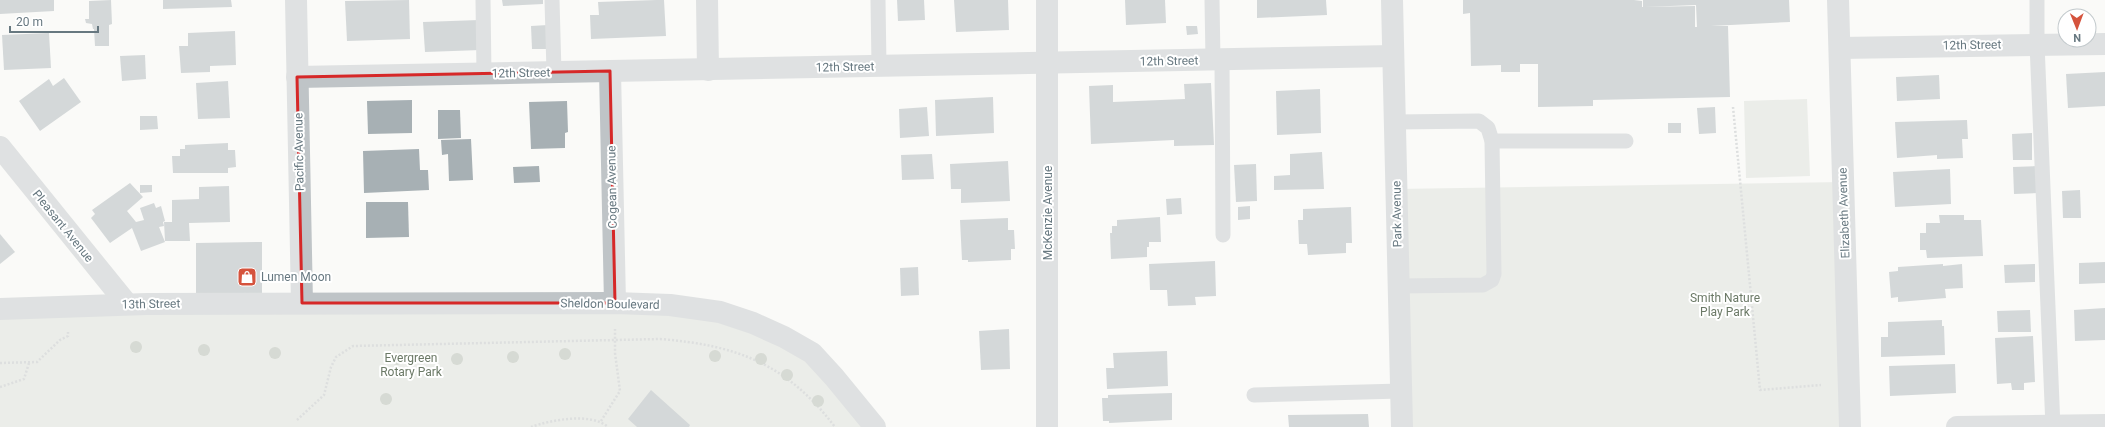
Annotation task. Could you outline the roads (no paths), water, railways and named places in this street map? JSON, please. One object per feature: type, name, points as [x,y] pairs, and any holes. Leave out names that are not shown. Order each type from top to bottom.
[{"type":"street","name":"Pacific Avenue","points":[[296,0],[302,303]]},
{"type":"street","points":[[707,0],[708,70]]},
{"type":"street","name":"McKenzie Avenue","points":[[1047,427],[1048,0]]},
{"type":"street","name":"Park Avenue","points":[[1392,0],[1402,427]]},
{"type":"street","name":"Elizabeth Avenue","points":[[1838,0],[1850,427]]},
{"type":"street","name":"12th Street","points":[[1840,48],[2105,44]]},
{"type":"street","name":"12th Street","points":[[297,77],[1393,56]]},
{"type":"street","name":"Cogean Avenue","points":[[610,72],[615,303]]},
{"type":"street","name":"Pleasant Avenue","points":[[0,147],[127,304]]},
{"type":"street","name":"Sheldon Boulevard","points":[[302,303],[615,303],[670,305],[720,312],[753,323],[784,337],[812,353],[875,427]]},
{"type":"street","name":"13th Street","points":[[0,309],[127,304],[302,303]]},
{"type":"street","points":[[1957,427],[2105,425]]},
{"type":"lane","points":[[483,0],[484,74]]},
{"type":"lane","points":[[552,0],[554,72]]},
{"type":"lane","points":[[878,0],[879,66]]},
{"type":"lane","points":[[1212,0],[1218,60],[1223,235]]},
{"type":"lane","points":[[2038,0],[2037,44],[2053,426]]},
{"type":"lane","points":[[1395,122],[1479,121],[1488,128],[1492,141],[1494,274],[1492,280],[1482,286],[1399,286]]},
{"type":"lane","points":[[1492,141],[1626,141]]},
{"type":"lane","points":[[1254,395],[1401,391]]},
{"type":"place","name":"Lumen Moon","points":[[247,277]]},
{"type":"park label","name":"Smith Nature Play Park","points":[[1725,305]]},
{"type":"park label","name":"Evergreen Rotary Park","points":[[411,365]]}]
